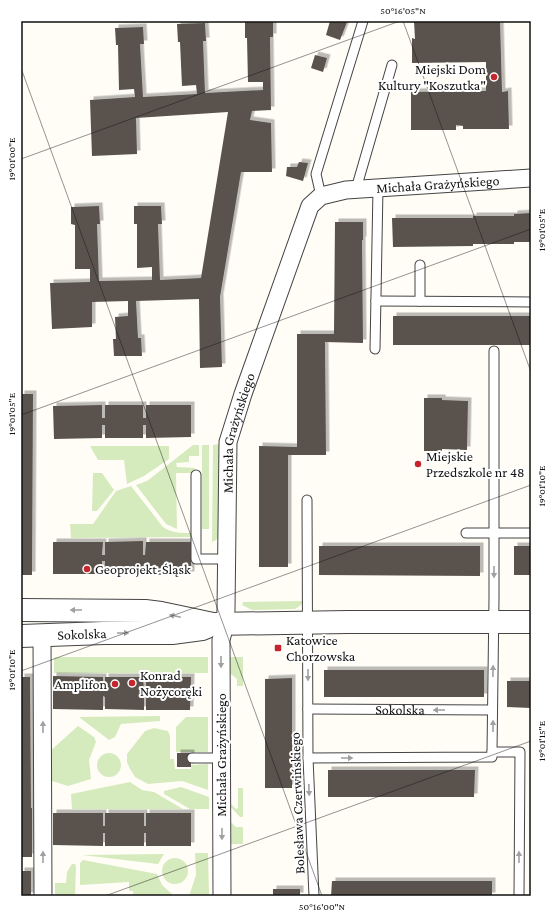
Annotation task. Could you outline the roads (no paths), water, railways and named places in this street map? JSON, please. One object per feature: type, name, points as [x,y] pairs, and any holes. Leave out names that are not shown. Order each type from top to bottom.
[{"type":"street","name":"Michała Grażyńskiego","points":[[222,896],[221,640],[219,624],[227,558],[228,442],[243,394],[303,222],[310,206],[321,196],[346,190],[531,178]]},
{"type":"street","name":"Sokolska","points":[[21,610],[161,612],[219,624],[308,622],[531,622]]},
{"type":"street","name":"Sokolska","points":[[31,636],[104,633],[172,633],[202,629],[219,624]]},
{"type":"street","points":[[31,636],[43,896]]},
{"type":"lane","points":[[321,196],[316,174],[363,21]]},
{"type":"lane","points":[[356,189],[392,65]]},
{"type":"lane","points":[[374,349],[378,188]]},
{"type":"lane","points":[[420,265],[420,301]]},
{"type":"lane","points":[[376,301],[531,302]]},
{"type":"lane","points":[[308,758],[492,757],[494,622],[494,350]]},
{"type":"lane","points":[[196,476],[196,559],[227,558]]},
{"type":"lane","points":[[308,500],[308,709]]},
{"type":"lane","points":[[466,533],[531,533]]},
{"type":"lane","name":"Sokolska","points":[[308,709],[492,710]]},
{"type":"lane","name":"Bolesława Czerwińskiego","points":[[308,709],[308,758],[314,896]]},
{"type":"lane","points":[[492,752],[520,752],[519,896]]},
{"type":"lane","points":[[192,758],[221,758]]},
{"type":"place","name":"Miejski Dom Kultury \"Koszutka\"","points":[[494,77]]},
{"type":"place","name":"Miejskie Przedszkole nr 48","points":[[418,464]]},
{"type":"place","name":"Geoprojekt-Śląsk","points":[[87,569]]},
{"type":"place","name":"Katowice Chorzowska","points":[[278,648]]},
{"type":"place","name":"Konrad Nożycoręki","points":[[132,683]]},
{"type":"place","name":"Amplifon","points":[[115,684]]}]
